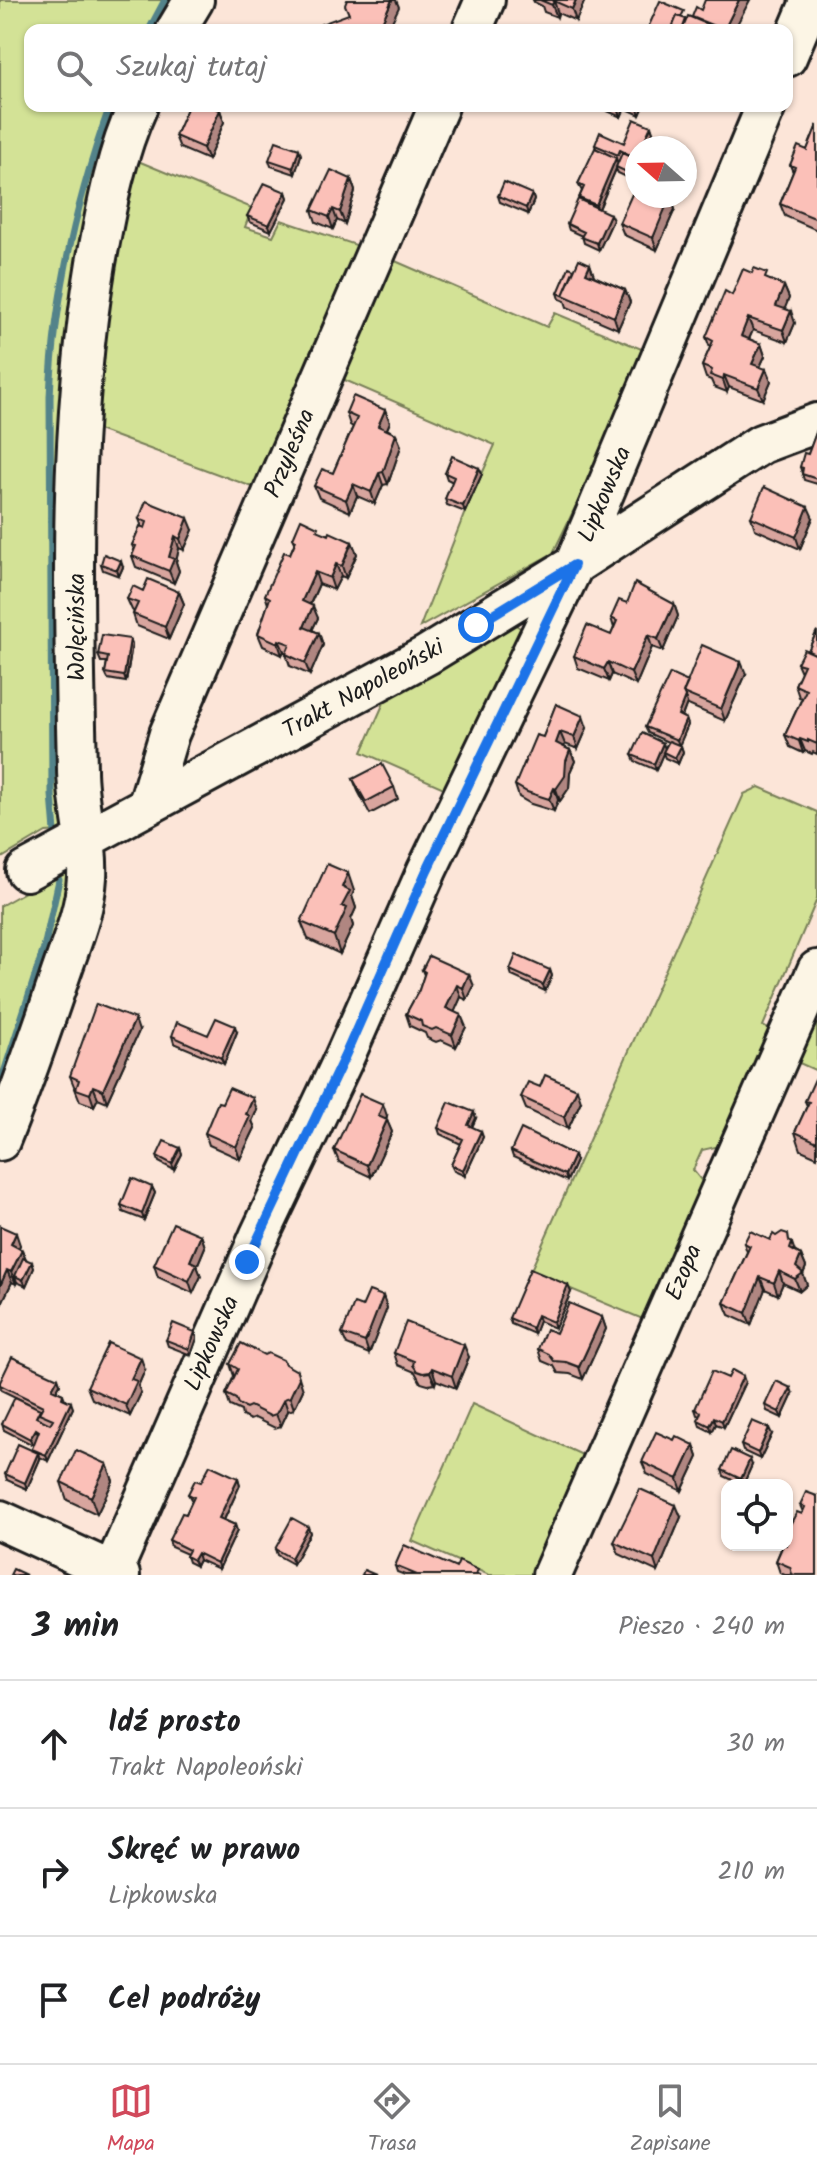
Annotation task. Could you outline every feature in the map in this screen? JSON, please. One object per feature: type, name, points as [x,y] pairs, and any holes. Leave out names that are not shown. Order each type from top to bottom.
[{"type":"street","points":[[180,24],[194,0]]},
{"type":"street","points":[[475,24],[485,0]]},
{"type":"street","points":[[793,43],[811,0]]},
{"type":"street","name":"Wolęcińska","points":[[0,1141],[21,1091],[82,908],[87,876],[77,797],[75,707],[77,409],[93,281],[105,216],[119,155],[136,112]]},
{"type":"street","name":"Przyleśna","points":[[148,804],[169,734],[436,112]]},
{"type":"street","name":"Lipkowska","points":[[114,1574],[259,1237],[344,1058],[427,870],[574,565],[763,112]]},
{"type":"street","name":"Trakt Napoleoński","points":[[26,871],[427,655],[574,565],[761,444],[817,423]]},
{"type":"street","name":"Ezopa","points":[[552,1575],[817,970]]},
{"type":"street","points":[[0,1520],[114,1574]]},
{"type":"green space","points":[[0,0],[184,0],[170,24],[24,24],[24,112],[127,112],[108,157],[73,830],[46,832],[0,859]]},
{"type":"green space","points":[[138,161],[252,208],[245,227],[273,236],[281,220],[365,248],[258,489],[93,428],[93,359]]},
{"type":"green space","points":[[386,257],[547,327],[555,313],[644,350],[599,458],[553,553],[420,627],[495,445],[333,375]]},
{"type":"green space","points":[[513,623],[523,630],[446,789],[362,752],[390,689]]},
{"type":"green space","points":[[759,787],[817,812],[817,899],[763,1026],[772,1031],[720,1146],[702,1150],[693,1170],[704,1184],[645,1320],[530,1272],[744,794]]},
{"type":"green space","points":[[75,864],[76,903],[0,1116],[0,906]]},
{"type":"green space","points":[[817,1017],[817,1071],[797,1062]]},
{"type":"green space","points":[[472,1404],[589,1458],[539,1575],[489,1575],[412,1541]]},
{"type":"building","points":[[347,0],[392,0],[383,24],[321,24],[349,14],[345,5]]},
{"type":"building","points":[[540,0],[576,0],[572,9],[554,1],[552,5]]},
{"type":"building","points":[[705,0],[739,0],[727,24],[709,24],[692,17],[696,7],[701,10]]},
{"type":"building","points":[[660,1],[684,11],[674,24],[650,24]]},
{"type":"building","points":[[677,16],[686,19],[684,24],[674,24]]},
{"type":"building","points":[[688,16],[707,24],[685,24]]},
{"type":"building","points":[[185,112],[219,112],[203,148],[175,136]]},
{"type":"building","points":[[634,119],[651,126],[646,136],[627,136]]},
{"type":"building","points":[[817,125],[817,219],[780,204],[795,167],[790,165],[798,146],[807,150]]},
{"type":"building","points":[[600,132],[624,143],[625,141],[625,152],[620,150],[618,155],[595,145]]},
{"type":"building","points":[[276,141],[299,149],[293,168],[269,160]]},
{"type":"building","points":[[595,148],[616,158],[596,205],[579,198],[584,187],[578,184]]},
{"type":"building","points":[[622,153],[625,154],[625,171],[616,167]]},
{"type":"building","points":[[331,170],[351,179],[340,212],[333,209],[329,217],[312,210]]},
{"type":"building","points":[[504,182],[532,194],[526,208],[498,196]]},
{"type":"building","points":[[264,183],[286,192],[269,225],[247,216]]},
{"type":"building","points":[[578,199],[610,214],[597,243],[581,237],[584,232],[567,224]]},
{"type":"building","points":[[626,208],[665,208],[653,238],[619,223]]},
{"type":"building","points":[[579,259],[590,264],[586,273],[625,290],[614,317],[563,295]]},
{"type":"building","points":[[569,267],[574,269],[565,296],[558,293]]},
{"type":"building","points":[[754,268],[767,273],[765,278],[784,286],[776,306],[791,311],[783,330],[748,318],[741,336],[761,344],[752,364],[766,369],[758,388],[724,375],[723,380],[710,375],[712,370],[702,366],[713,341],[706,337],[725,291],[732,295],[743,269],[752,273]]},
{"type":"building","points":[[353,396],[385,410],[378,426],[396,434],[383,472],[379,473],[371,492],[353,484],[346,500],[314,486],[322,469],[333,473],[357,418],[346,413]]},
{"type":"building","points":[[817,430],[817,479],[802,474],[803,468],[800,467]]},
{"type":"building","points":[[452,456],[479,468],[463,506],[445,499],[454,477],[445,473]]},
{"type":"building","points":[[764,487],[808,507],[796,537],[751,517]]},
{"type":"building","points":[[146,501],[188,518],[180,539],[175,536],[169,557],[174,559],[169,571],[132,556],[136,546],[132,545],[140,526],[145,528],[147,522],[139,519]]},
{"type":"building","points":[[301,519],[318,527],[317,530],[352,542],[342,566],[336,564],[330,578],[315,572],[302,601],[313,606],[304,627],[319,633],[305,663],[286,654],[290,644],[279,640],[278,643],[258,634],[270,598],[265,595],[284,552],[290,554]]},
{"type":"building","points":[[104,554],[121,561],[117,570],[101,564]]},
{"type":"building","points":[[148,579],[179,592],[165,627],[133,614],[138,603],[127,599],[133,586],[143,591]]},
{"type":"building","points":[[635,583],[674,604],[658,639],[648,635],[631,673],[608,662],[604,669],[574,656],[587,625],[611,635],[617,621],[611,618],[619,600],[627,603]]},
{"type":"building","points":[[817,631],[817,655],[808,651]]},
{"type":"building","points":[[102,635],[130,639],[124,676],[105,673],[108,657],[98,655]]},
{"type":"building","points":[[702,645],[741,662],[721,709],[683,693]]},
{"type":"building","points":[[804,649],[817,655],[817,744],[785,735],[806,690],[795,685],[804,665],[797,663]]},
{"type":"building","points":[[670,674],[688,682],[678,715],[686,719],[677,740],[645,727]]},
{"type":"building","points":[[556,704],[583,716],[574,737],[560,732],[556,743],[570,750],[565,776],[549,799],[515,785],[536,735],[543,737]]},
{"type":"building","points":[[642,733],[663,743],[654,764],[632,755]]},
{"type":"building","points":[[669,741],[681,746],[675,758],[663,752]]},
{"type":"building","points":[[382,764],[394,787],[366,802],[353,779]]},
{"type":"building","points":[[327,864],[348,873],[342,887],[350,891],[342,906],[347,908],[334,936],[301,922]]},
{"type":"building","points":[[516,955],[550,970],[543,985],[510,970]]},
{"type":"building","points":[[429,956],[469,974],[463,988],[457,985],[446,1008],[461,1015],[452,1035],[422,1026],[421,1021],[406,1014],[419,990],[425,972],[422,970]]},
{"type":"building","points":[[96,1004],[135,1019],[103,1090],[93,1086],[90,1094],[76,1089],[79,1080],[70,1076]]},
{"type":"building","points":[[216,1018],[235,1026],[221,1058],[172,1036],[177,1022],[208,1035]]},
{"type":"building","points":[[545,1075],[577,1089],[564,1117],[521,1097],[528,1082],[540,1087]]},
{"type":"building","points":[[815,1079],[817,1142],[795,1132],[809,1102],[805,1101]]},
{"type":"building","points":[[229,1088],[253,1098],[246,1114],[250,1116],[236,1147],[205,1133],[218,1102],[222,1103]]},
{"type":"building","points":[[360,1094],[383,1104],[378,1116],[387,1120],[367,1165],[334,1150]]},
{"type":"building","points":[[449,1102],[474,1112],[468,1125],[481,1131],[463,1170],[451,1165],[463,1139],[438,1128]]},
{"type":"building","points":[[521,1129],[574,1155],[565,1175],[511,1151]]},
{"type":"building","points":[[164,1141],[180,1148],[172,1164],[157,1156]]},
{"type":"building","points":[[132,1178],[152,1187],[142,1214],[121,1205]]},
{"type":"building","points":[[173,1223],[201,1235],[190,1261],[197,1264],[189,1281],[154,1265]]},
{"type":"building","points":[[0,1226],[16,1233],[11,1244],[22,1250],[0,1286]]},
{"type":"building","points":[[750,1231],[770,1240],[773,1234],[788,1234],[792,1243],[790,1249],[801,1255],[796,1267],[803,1273],[795,1279],[779,1271],[774,1283],[760,1277],[746,1313],[724,1303],[750,1246],[744,1243]]},
{"type":"building","points":[[23,1258],[32,1262],[23,1280],[15,1276]]},
{"type":"building","points":[[530,1269],[568,1285],[553,1322],[537,1315],[532,1328],[509,1318]]},
{"type":"building","points":[[369,1291],[383,1296],[365,1342],[342,1334],[354,1304],[362,1307]]},
{"type":"building","points":[[569,1303],[602,1317],[579,1367],[554,1361],[549,1354],[538,1349],[546,1329],[556,1333]]},
{"type":"building","points":[[406,1322],[464,1345],[452,1376],[432,1368],[430,1372],[417,1371],[414,1361],[394,1353]]},
{"type":"building","points":[[173,1323],[195,1332],[189,1349],[166,1340]]},
{"type":"building","points":[[108,1343],[141,1358],[131,1379],[137,1381],[126,1405],[87,1387]]},
{"type":"building","points":[[241,1343],[264,1355],[268,1353],[283,1360],[297,1371],[299,1378],[290,1397],[284,1399],[276,1414],[270,1416],[250,1406],[246,1408],[226,1394],[238,1369],[230,1364]]},
{"type":"building","points":[[12,1357],[58,1378],[52,1389],[71,1402],[46,1455],[32,1449],[39,1431],[36,1429],[30,1439],[2,1424],[15,1397],[40,1409],[36,1417],[50,1424],[53,1419],[39,1413],[43,1406],[0,1385]]},
{"type":"building","points":[[732,1370],[743,1376],[722,1421],[714,1417],[710,1426],[698,1420],[701,1412],[695,1409],[712,1371],[728,1378]]},
{"type":"building","points":[[776,1381],[791,1388],[779,1412],[765,1405]]},
{"type":"building","points":[[752,1421],[769,1428],[758,1453],[741,1445]]},
{"type":"building","points":[[656,1432],[674,1440],[676,1436],[694,1445],[678,1479],[642,1462]]},
{"type":"building","points":[[18,1444],[38,1453],[25,1483],[5,1474]]},
{"type":"building","points":[[76,1450],[107,1464],[91,1497],[61,1482]]},
{"type":"building","points":[[731,1450],[750,1459],[741,1479],[722,1470]]},
{"type":"building","points":[[210,1465],[238,1478],[219,1518],[235,1525],[217,1563],[197,1553],[193,1560],[186,1556],[189,1550],[169,1540],[194,1497],[188,1494],[195,1480],[201,1482]]},
{"type":"building","points":[[640,1489],[676,1505],[654,1560],[614,1542]]},
{"type":"building","points":[[806,1492],[817,1496],[817,1575],[792,1574],[790,1567],[776,1561],[780,1551],[793,1551],[793,1519],[797,1512],[802,1514],[805,1507],[800,1505]]},
{"type":"building","points":[[292,1518],[308,1527],[291,1558],[275,1549]]},
{"type":"building","points":[[404,1545],[456,1568],[459,1561],[478,1570],[475,1575],[417,1575],[395,1566]]},
{"type":"building","points":[[13,1569],[26,1575],[10,1575]]},
{"type":"waterway","points":[[152,24],[165,0]]},
{"type":"waterway","points":[[55,832],[52,795],[52,360],[69,250],[87,177],[108,112]]},
{"type":"waterway","points":[[0,1085],[44,948],[59,880]]},
{"type":"route","points":[[247,1262],[344,1058],[427,870],[574,565],[476,625]]}]
